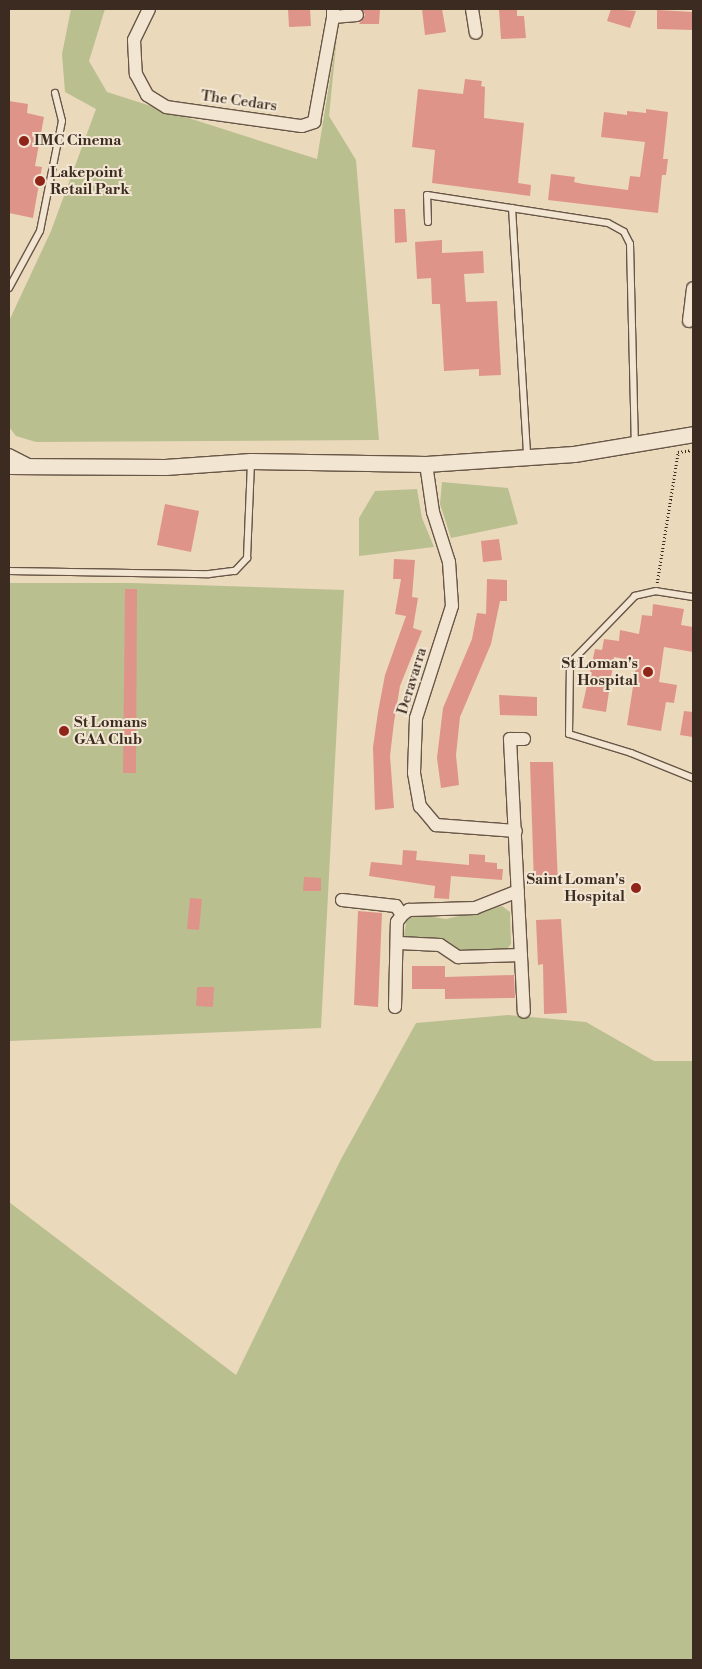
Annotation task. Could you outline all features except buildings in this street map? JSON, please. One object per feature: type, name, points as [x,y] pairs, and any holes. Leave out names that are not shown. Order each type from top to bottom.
[{"type":"street","name":"The Cedars","points":[[149,9],[134,40],[136,74],[147,95],[166,107],[302,126],[314,122],[333,13]]},
{"type":"street","points":[[472,9],[476,33]]},
{"type":"street","points":[[333,13],[357,15]]},
{"type":"street","points":[[688,321],[693,288]]},
{"type":"street","points":[[10,463],[32,466],[165,466],[251,461],[426,464],[527,457],[635,444],[693,434]]},
{"type":"street","name":"Deravarra","points":[[426,464],[433,512],[449,562],[452,606],[416,718],[414,773],[420,806],[436,825],[516,831]]},
{"type":"street","points":[[524,739],[510,739],[524,1012]]},
{"type":"street","points":[[395,1007],[397,922],[402,915],[409,910],[475,908],[518,891]]},
{"type":"street","points":[[342,900],[396,906],[402,915]]},
{"type":"street","points":[[398,943],[440,945],[458,957],[521,955]]},
{"type":"lane","points":[[9,288],[40,231],[62,121],[55,93]]},
{"type":"lane","points":[[428,222],[427,195],[608,223],[624,232],[630,244],[635,444]]},
{"type":"lane","points":[[512,208],[527,457]]},
{"type":"lane","points":[[9,571],[209,574],[235,571],[246,558],[251,461]]},
{"type":"lane","points":[[693,597],[656,591],[635,596],[570,663],[569,734],[631,753],[693,778]]},
{"type":"path","points":[[656,591],[678,452],[693,450]]},
{"type":"green space","points":[[71,9],[105,9],[89,61],[107,92],[317,159],[337,36],[329,116],[356,160],[379,440],[36,442],[16,436],[9,427],[9,321],[51,231],[96,109],[65,92],[62,54]]},
{"type":"green space","points":[[442,482],[508,488],[518,524],[451,538],[440,504]]},
{"type":"green space","points":[[417,489],[422,518],[434,547],[359,556],[359,518],[375,491]]},
{"type":"green space","points":[[9,583],[131,583],[344,590],[321,1028],[9,1041]]},
{"type":"green space","points":[[502,906],[510,912],[511,944],[507,949],[460,952],[410,940],[404,935],[407,917],[414,914],[446,919]]},
{"type":"green space","points":[[508,1015],[586,1022],[654,1061],[693,1061],[693,1660],[9,1660],[9,1202],[236,1375],[340,1161],[416,1023]]},
{"type":"place","name":"IMC Cinema","points":[[24,141]]},
{"type":"place","name":"Lakepoint Retail Park","points":[[40,181]]},
{"type":"place","name":"St Loman's Hospital","points":[[648,672]]},
{"type":"place","name":"St Lomans GAA Club","points":[[64,731]]},
{"type":"place","name":"Saint Loman's Hospital","points":[[636,888]]}]
